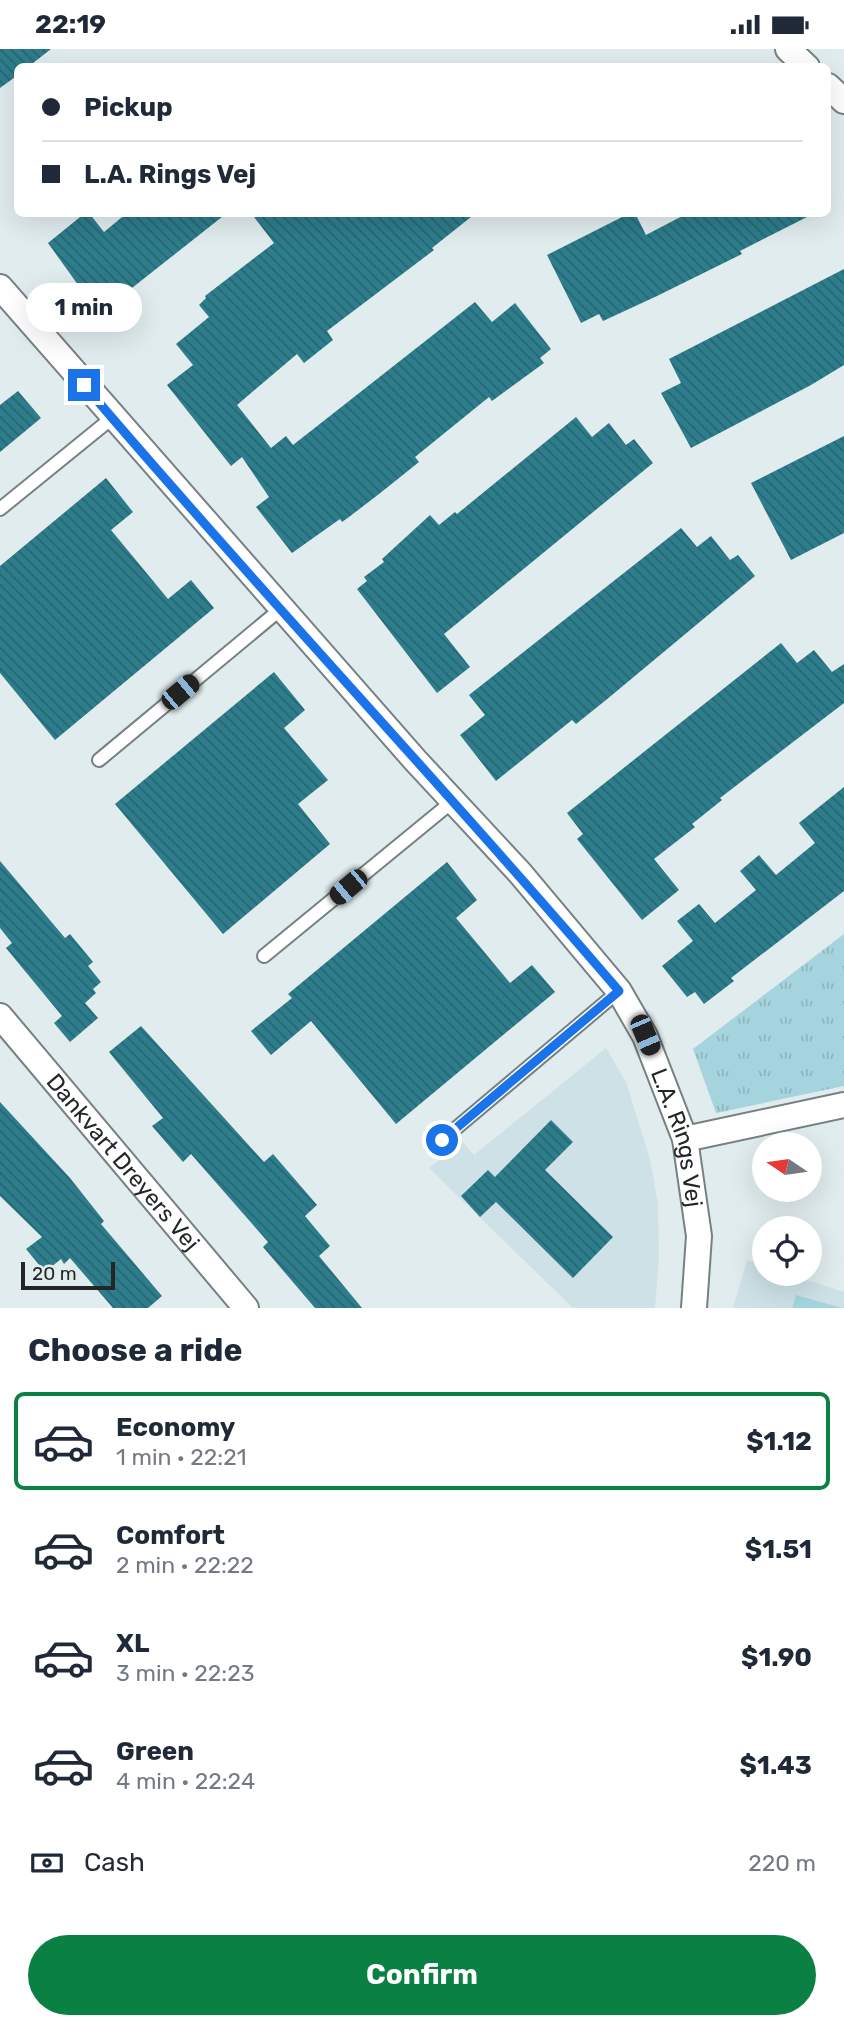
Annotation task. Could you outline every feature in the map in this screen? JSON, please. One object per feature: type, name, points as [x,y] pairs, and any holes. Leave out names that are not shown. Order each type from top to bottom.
[{"type":"street","points":[[788,49],[803,63]]},
{"type":"street","points":[[831,89],[844,101]]},
{"type":"street","name":"L.A. Rings Vej","points":[[0,287],[112,418],[520,873],[619,991],[645,1035],[685,1139],[699,1236],[694,1308]]},
{"type":"street","name":"Dankvart Dreyers Vej","points":[[0,1016],[246,1308]]},
{"type":"street","points":[[685,1139],[844,1105]]},
{"type":"lane","points":[[0,509],[112,418]]},
{"type":"lane","points":[[99,760],[282,608]]},
{"type":"lane","points":[[264,956],[453,801]]},
{"type":"lane","points":[[442,1140],[619,991]]},
{"type":"shaded area","points":[[606,1048],[626,1082],[650,1159],[658,1204],[659,1259],[655,1308],[573,1308],[429,1168],[462,1141],[474,1155]]},
{"type":"shaded area","points":[[747,1260],[752,1262],[752,1286],[822,1285],[844,1292],[844,1308],[733,1308]]},
{"type":"green space","points":[[844,934],[844,1086],[716,1113],[693,1049]]},
{"type":"green space","points":[[796,1295],[842,1308],[792,1308]]},
{"type":"building","points":[[0,49],[51,49],[33,63],[14,63],[14,78],[0,88]]},
{"type":"building","points":[[80,217],[92,217],[104,232],[122,217],[222,217],[99,314],[48,243]]},
{"type":"building","points":[[254,217],[471,217],[432,248],[434,250],[327,331],[333,340],[304,363],[297,354],[237,405],[271,448],[286,436],[293,445],[475,302],[492,322],[515,303],[551,349],[540,358],[544,363],[492,401],[489,397],[415,457],[419,462],[379,494],[342,522],[340,519],[292,553],[256,507],[269,497],[242,457],[231,466],[167,385],[193,365],[176,344],[209,317],[199,305],[205,296],[274,243]]},
{"type":"building","points":[[622,217],[637,217],[646,235],[680,217],[807,217],[740,251],[742,254],[603,321],[599,314],[581,323],[547,255]]},
{"type":"building","points":[[844,269],[844,365],[691,448],[661,393],[681,383],[669,359]]},
{"type":"building","points":[[18,391],[41,418],[0,452],[0,405]]},
{"type":"building","points":[[576,417],[592,437],[609,423],[626,445],[634,439],[653,463],[444,634],[470,667],[437,693],[357,589],[367,581],[364,577],[384,562],[382,559],[430,515],[439,525],[455,512],[457,514]]},
{"type":"building","points":[[844,436],[844,533],[791,560],[751,483]]},
{"type":"building","points":[[106,478],[133,512],[111,530],[168,599],[191,580],[214,608],[55,740],[0,673],[0,566]]},
{"type":"building","points":[[681,528],[697,547],[711,536],[730,560],[738,555],[755,576],[576,724],[572,720],[496,781],[460,735],[485,715],[469,695]]},
{"type":"building","points":[[781,643],[797,663],[814,650],[832,672],[844,664],[844,703],[720,798],[722,800],[692,824],[695,827],[654,859],[679,890],[642,920],[577,839],[583,834],[567,813]]},
{"type":"building","points":[[274,672],[305,710],[284,728],[328,780],[298,804],[330,844],[223,934],[115,804]]},
{"type":"building","points":[[844,787],[844,891],[731,978],[734,981],[704,1004],[695,992],[687,997],[662,966],[693,941],[677,921],[699,904],[715,923],[756,890],[740,871],[759,855],[776,875],[815,843],[799,823]]},
{"type":"building","points":[[0,861],[65,938],[70,934],[93,962],[88,966],[101,982],[93,989],[96,993],[85,1003],[98,1018],[70,1042],[54,1023],[62,1016],[6,948],[12,943],[0,928]]},
{"type":"building","points":[[447,862],[477,900],[456,918],[510,983],[532,965],[555,992],[396,1124],[311,1021],[271,1055],[251,1031],[292,998],[288,994]]},
{"type":"building","points":[[141,1026],[264,1162],[273,1154],[317,1205],[305,1216],[330,1246],[319,1256],[362,1308],[315,1308],[263,1247],[268,1242],[191,1154],[183,1162],[152,1126],[163,1118],[109,1052]]},
{"type":"building","points":[[0,1102],[70,1178],[104,1221],[101,1224],[162,1296],[148,1308],[113,1308],[70,1258],[64,1264],[61,1259],[45,1272],[26,1249],[42,1237],[0,1196]]},
{"type":"building","points":[[551,1120],[573,1142],[545,1170],[613,1237],[573,1278],[496,1202],[480,1217],[461,1196],[488,1170],[495,1177]]},
{"type":"route","points":[[84,385],[415,760],[520,873],[619,991],[442,1140]]}]
